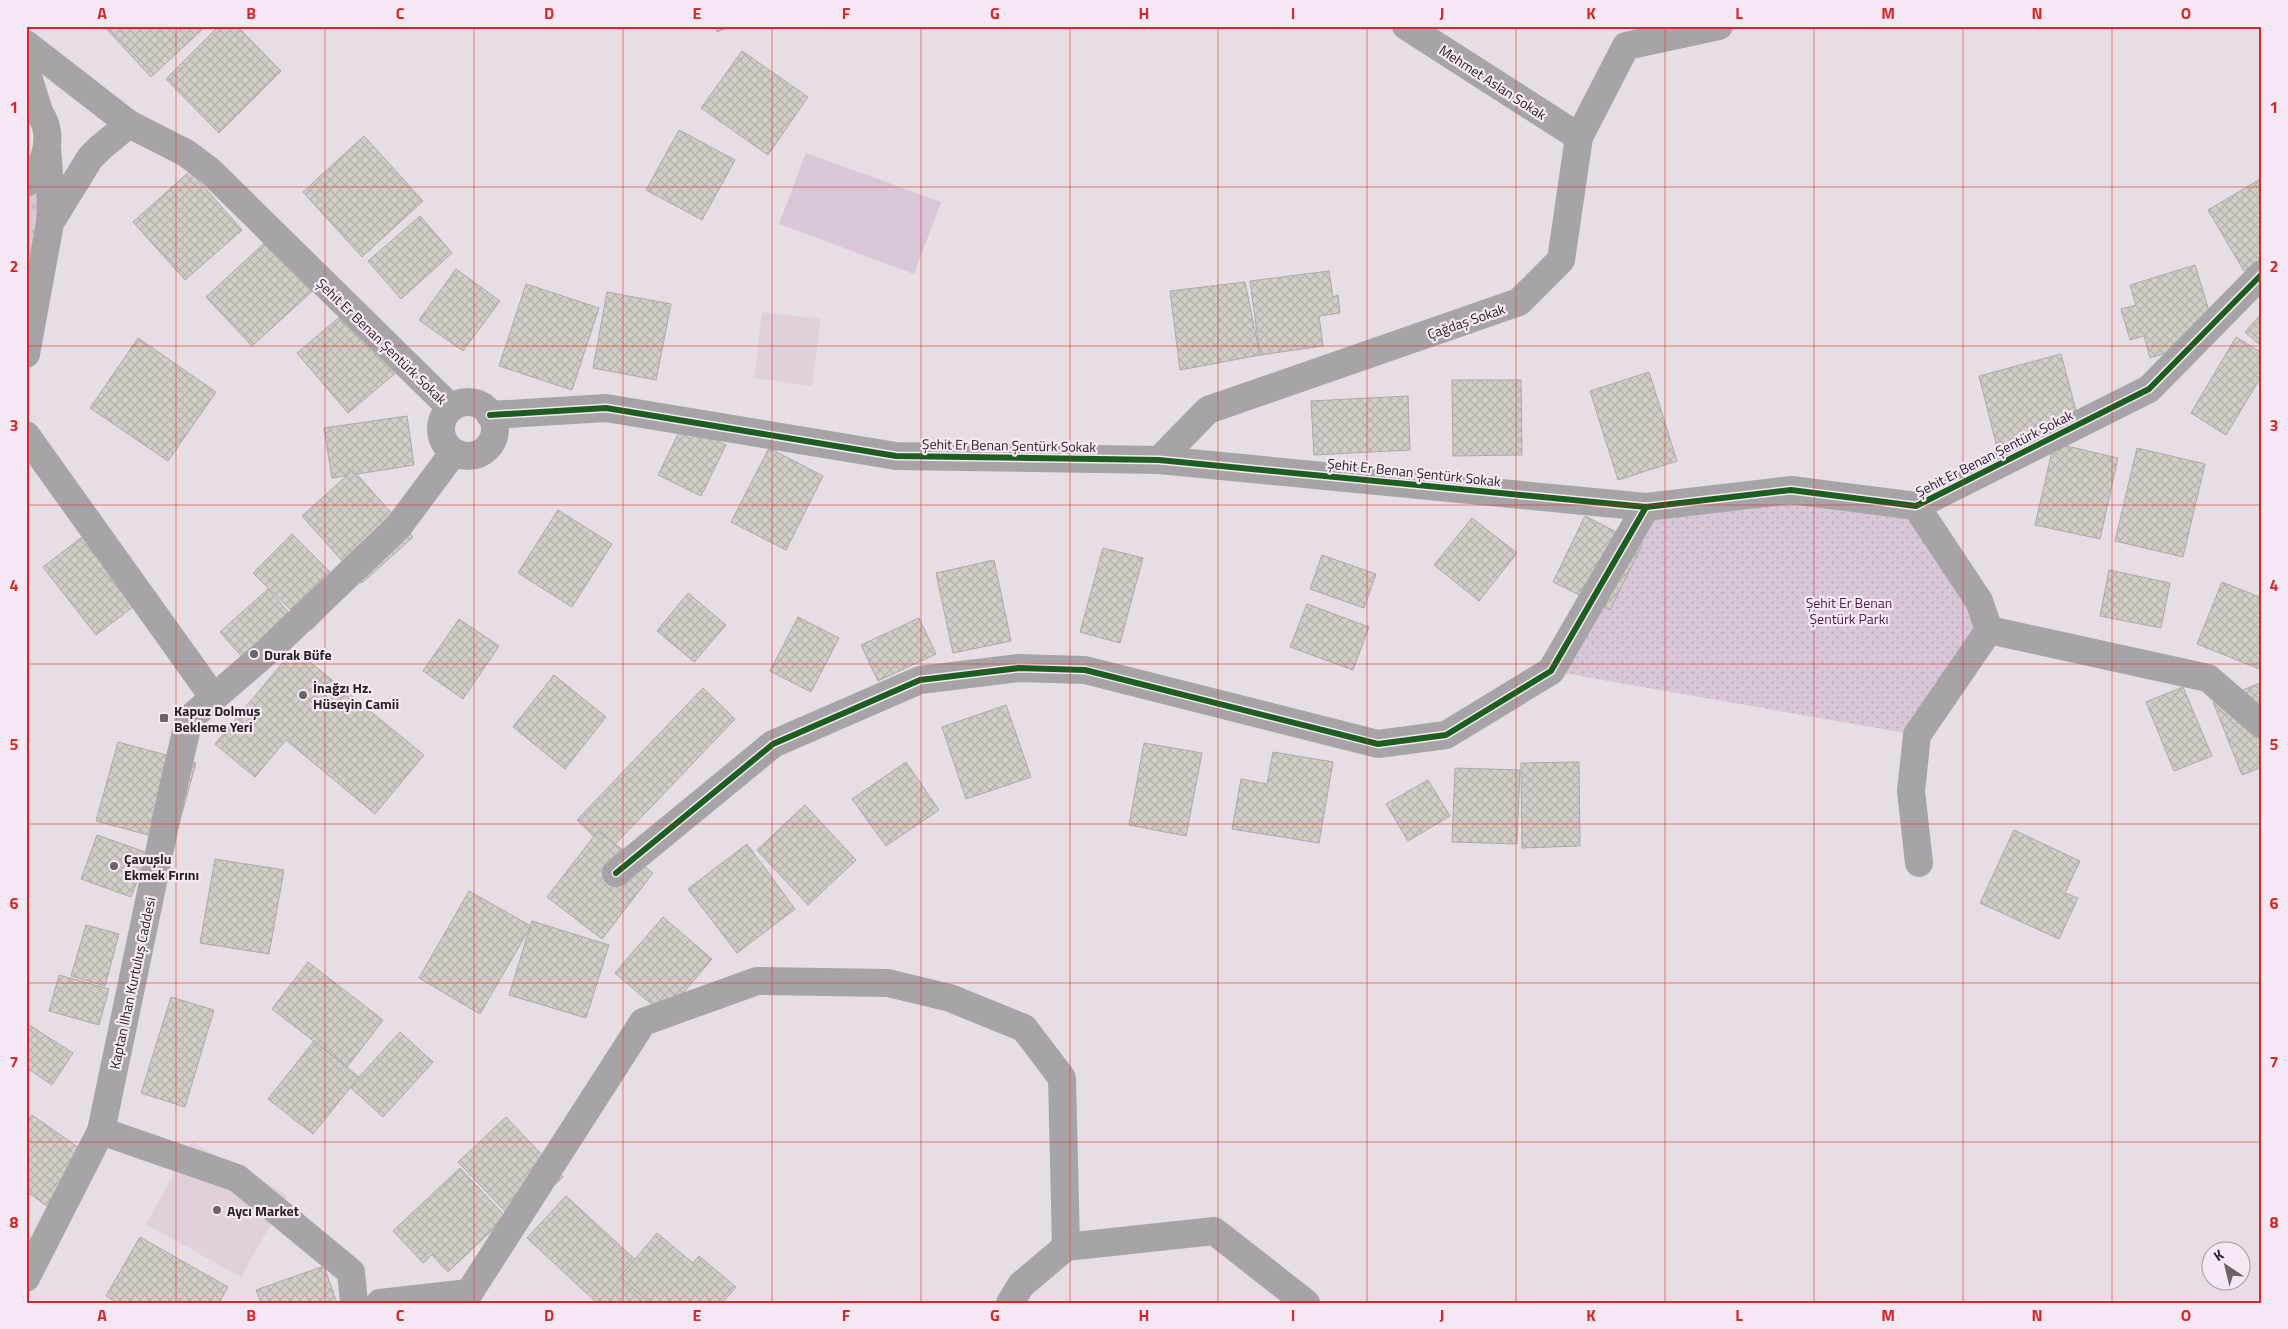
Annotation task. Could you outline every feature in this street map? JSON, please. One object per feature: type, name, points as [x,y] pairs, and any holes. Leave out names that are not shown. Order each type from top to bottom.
[{"type":"main road","points":[[26,70],[33,108],[46,130],[51,205],[50,223],[26,354]]},
{"type":"main road","points":[[26,183],[35,176],[44,163],[48,146]]},
{"type":"street","name":"Mehmet Aslan Sokak","points":[[1406,26],[1579,137]]},
{"type":"street","name":"Çağdaş Sokak","points":[[1159,460],[1208,410],[1519,302],[1561,260],[1579,137],[1622,36],[1719,26]]},
{"type":"street","name":"Şehit Er Benan Şentürk Sokak","points":[[26,44],[129,124],[186,153],[210,170],[451,408],[467,402],[476,404],[490,415],[606,408],[896,456],[1159,460],[1646,507],[1791,490],[1916,506],[2149,389],[2262,274]]},
{"type":"street","points":[[50,223],[90,158],[129,124]]},
{"type":"street","points":[[451,408],[445,415],[441,431],[443,440],[454,452],[462,456],[471,456],[487,448],[494,432],[490,415]]},
{"type":"street","points":[[26,435],[214,698]]},
{"type":"street","name":"Kaptan İlhan Kurtuluş Caddesi","points":[[26,1278],[101,1132],[170,801],[190,719],[269,650],[398,527],[454,452]]},
{"type":"street","points":[[1916,506],[1979,601],[1989,630]]},
{"type":"street","points":[[616,873],[773,744],[920,680],[1019,668],[1085,670],[1378,744],[1446,735],[1551,672],[1646,507]]},
{"type":"street","points":[[1989,630],[2208,678],[2262,725]]},
{"type":"street","points":[[1919,863],[1911,791],[1917,736],[1989,630]]},
{"type":"street","points":[[380,1303],[477,1298],[643,1022],[757,981],[888,983],[950,998],[1024,1028],[1062,1078],[1066,1247]]},
{"type":"street","points":[[101,1132],[237,1178],[351,1272],[354,1303]]},
{"type":"street","points":[[1010,1303],[1021,1285],[1066,1247],[1214,1231],[1306,1303]]},
{"type":"shaded area","points":[[762,312],[821,319],[812,386],[754,378]]},
{"type":"shaded area","name":"Aycı Market","points":[[192,1142],[287,1195],[241,1277],[146,1224]]},
{"type":"green space","points":[[806,153],[941,202],[914,274],[779,224]]},
{"type":"green space","points":[[44,163],[26,354],[26,183]]},
{"type":"green space","name":"Şehit Er Benan Şentürk Parkı","points":[[1791,490],[1916,506],[1989,630],[1917,735],[1551,671],[1646,507]]},
{"type":"building","points":[[104,26],[206,26],[151,77]]},
{"type":"building","points":[[219,26],[237,26],[281,71],[219,133],[166,79]]},
{"type":"building","points":[[715,26],[731,26],[717,32]]},
{"type":"building","points":[[742,51],[808,97],[768,155],[701,108]]},
{"type":"building","points":[[679,130],[735,160],[702,220],[646,190]]},
{"type":"building","points":[[364,136],[423,201],[362,257],[303,192]]},
{"type":"building","points":[[190,171],[242,230],[185,280],[133,222]]},
{"type":"building","points":[[2262,178],[2262,269],[2258,262],[2244,271],[2208,210]]},
{"type":"building","points":[[420,216],[452,253],[401,299],[368,261]]},
{"type":"building","points":[[272,236],[318,286],[252,346],[206,297]]},
{"type":"building","points":[[2195,265],[2217,337],[2150,358],[2144,336],[2130,340],[2121,309],[2136,305],[2130,285]]},
{"type":"building","points":[[456,269],[500,301],[463,351],[419,320]]},
{"type":"building","points":[[1329,271],[1333,297],[1338,295],[1340,313],[1319,316],[1323,346],[1260,355],[1250,281]]},
{"type":"building","points":[[1245,282],[1260,355],[1180,370],[1170,291]]},
{"type":"building","points":[[526,284],[599,308],[572,390],[499,366]]},
{"type":"building","points":[[607,292],[671,304],[656,380],[593,368]]},
{"type":"building","points":[[348,310],[399,370],[348,413],[297,353]]},
{"type":"building","points":[[2262,313],[2262,347],[2245,332]]},
{"type":"building","points":[[2236,337],[2262,353],[2262,375],[2226,435],[2191,413]]},
{"type":"building","points":[[138,338],[216,392],[168,461],[90,408]]},
{"type":"building","points":[[2061,354],[2082,433],[1999,455],[1979,376]]},
{"type":"building","points":[[1649,372],[1677,461],[1618,480],[1590,391]]},
{"type":"building","points":[[1452,380],[1521,380],[1522,455],[1453,456]]},
{"type":"building","points":[[1408,396],[1410,450],[1314,455],[1311,401]]},
{"type":"building","points":[[407,416],[414,465],[332,478],[324,428]]},
{"type":"building","points":[[683,424],[726,445],[701,496],[658,475]]},
{"type":"building","points":[[2054,443],[2118,458],[2100,539],[2035,525]]},
{"type":"building","points":[[769,448],[823,476],[786,550],[731,522]]},
{"type":"building","points":[[2137,448],[2205,464],[2183,557],[2115,541]]},
{"type":"building","points":[[353,470],[413,537],[362,583],[302,516]]},
{"type":"building","points":[[558,510],[612,544],[572,607],[518,573]]},
{"type":"building","points":[[1585,516],[1642,545],[1610,610],[1553,582]]},
{"type":"building","points":[[1472,518],[1517,553],[1479,601],[1434,565]]},
{"type":"building","points":[[94,528],[146,597],[96,635],[43,567]]},
{"type":"building","points":[[292,534],[349,591],[311,630],[253,573]]},
{"type":"building","points":[[1103,548],[1143,558],[1120,643],[1080,632]]},
{"type":"building","points":[[1322,555],[1376,574],[1364,608],[1310,589]]},
{"type":"building","points":[[994,560],[1011,641],[953,653],[936,573]]},
{"type":"building","points":[[2109,570],[2170,583],[2161,628],[2100,616]]},
{"type":"building","points":[[2222,582],[2262,598],[2262,670],[2197,644]]},
{"type":"building","points":[[268,589],[290,614],[242,657],[220,632]]},
{"type":"building","points":[[688,593],[726,625],[694,662],[657,631]]},
{"type":"building","points":[[1307,604],[1369,627],[1353,670],[1290,647]]},
{"type":"building","points":[[798,617],[839,638],[811,692],[770,671]]},
{"type":"building","points":[[919,618],[936,654],[878,681],[861,645]]},
{"type":"building","points":[[459,619],[499,646],[463,699],[423,671]]},
{"type":"building","name":"İnağzı Hz. Hüseyin Camii","points":[[294,649],[424,755],[375,814],[286,740],[255,777],[215,744]]},
{"type":"building","points":[[554,675],[606,717],[565,769],[513,727]]},
{"type":"building","points":[[2260,683],[2262,767],[2242,775],[2213,702]]},
{"type":"building","points":[[2183,687],[2212,756],[2174,771],[2146,702]]},
{"type":"building","points":[[703,688],[735,719],[609,851],[577,820]]},
{"type":"building","points":[[1006,705],[1031,777],[966,799],[942,727]]},
{"type":"building","points":[[118,742],[196,763],[174,842],[96,821]]},
{"type":"building","points":[[1144,743],[1202,753],[1186,836],[1129,825]]},
{"type":"building","points":[[1273,752],[1333,762],[1319,843],[1232,829],[1241,779],[1267,784]]},
{"type":"building","points":[[906,762],[939,810],[886,846],[852,799]]},
{"type":"building","points":[[1579,762],[1580,846],[1522,848],[1521,763]]},
{"type":"building","points":[[1455,768],[1520,770],[1517,844],[1452,842]]},
{"type":"building","points":[[1428,780],[1450,816],[1408,841],[1386,804]]},
{"type":"building","points":[[805,805],[856,860],[808,905],[757,850]]},
{"type":"building","points":[[2014,830],[2080,861],[2065,893],[2078,898],[2059,939],[1980,903]]},
{"type":"building","points":[[598,831],[653,873],[602,939],[547,897]]},
{"type":"building","name":"Çavuşlu Ekmek Fırını","points":[[97,835],[148,853],[131,897],[81,879]]},
{"type":"building","points":[[747,844],[795,909],[737,953],[688,889]]},
{"type":"building","points":[[215,859],[284,870],[269,954],[200,943]]},
{"type":"building","points":[[469,891],[531,926],[480,1014],[419,978]]},
{"type":"building","points":[[663,917],[712,959],[664,1015],[615,973]]},
{"type":"building","points":[[532,921],[609,945],[586,1018],[509,995]]},
{"type":"building","points":[[86,925],[119,934],[105,986],[71,976]]},
{"type":"building","points":[[308,962],[383,1020],[347,1067],[272,1009]]},
{"type":"building","points":[[59,975],[109,989],[99,1025],[49,1011]]},
{"type":"building","points":[[171,997],[214,1010],[185,1107],[141,1093]]},
{"type":"building","points":[[26,1023],[73,1053],[52,1085],[30,1070],[26,1076]]},
{"type":"building","points":[[400,1032],[433,1062],[383,1117],[350,1087]]},
{"type":"building","points":[[314,1041],[359,1077],[313,1134],[268,1099]]},
{"type":"building","points":[[32,1115],[89,1155],[51,1209],[26,1191],[26,1124]]},
{"type":"building","points":[[506,1117],[563,1177],[515,1222],[458,1162]]},
{"type":"building","points":[[460,1168],[506,1217],[448,1272],[432,1255],[423,1263],[393,1231]]},
{"type":"building","points":[[566,1196],[663,1285],[647,1303],[597,1303],[527,1238]]},
{"type":"building","points":[[657,1233],[693,1263],[699,1256],[736,1287],[722,1303],[650,1303],[620,1277]]},
{"type":"building","points":[[140,1237],[228,1287],[219,1303],[118,1303],[106,1296]]},
{"type":"building","points":[[324,1266],[337,1303],[261,1303],[256,1290]]},
{"type":"cycle path","points":[[490,415],[606,408],[896,456],[1159,460],[1646,507],[1791,490],[1916,506],[2149,389],[2262,274]]},
{"type":"cycle path","points":[[616,873],[773,744],[920,680],[1019,668],[1085,670],[1378,744],[1446,735],[1551,671],[1646,507]]},
{"type":"place","name":"Durak Büfe","points":[[254,654]]},
{"type":"place","name":"İnağzı Hz. Hüseyin Camii","points":[[303,695]]},
{"type":"place","name":"Kapuz Dolmuş Bekleme Yeri","points":[[164,718]]},
{"type":"place","name":"Çavuşlu Ekmek Fırını","points":[[114,866]]},
{"type":"place","name":"Aycı Market","points":[[217,1210]]}]
